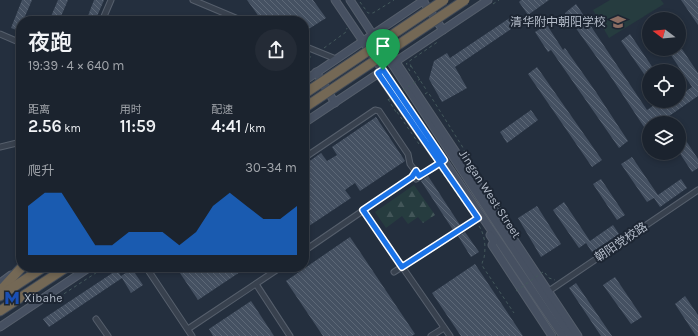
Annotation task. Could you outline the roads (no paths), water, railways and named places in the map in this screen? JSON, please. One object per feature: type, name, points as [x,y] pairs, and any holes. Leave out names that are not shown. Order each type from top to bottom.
[{"type":"highway","points":[[309,91],[444,0]]},
{"type":"highway","points":[[309,105],[465,0]]},
{"type":"highway","points":[[0,291],[18,272]]},
{"type":"highway","points":[[0,296],[36,272]]},
{"type":"highway","points":[[0,311],[59,272]]},
{"type":"street","points":[[104,16],[111,0]]},
{"type":"street","points":[[193,0],[231,16]]},
{"type":"street","name":"Jingan West Street","points":[[335,0],[364,40],[380,72],[563,336]]},
{"type":"street","points":[[350,0],[454,147],[546,293],[578,336]]},
{"type":"street","points":[[309,77],[424,0],[443,30]]},
{"type":"street","points":[[309,120],[443,30],[491,2]]},
{"type":"street","points":[[0,34],[16,41]]},
{"type":"street","points":[[309,48],[336,59]]},
{"type":"street","name":"Jingan West Street","points":[[394,63],[458,166],[546,293],[571,336]]},
{"type":"street","points":[[316,72],[335,102]]},
{"type":"street","points":[[309,155],[375,110],[379,111],[408,154],[410,164],[416,171],[417,178],[442,161]]},
{"type":"street","points":[[0,146],[16,143]]},
{"type":"street","points":[[454,147],[458,166]]},
{"type":"street","points":[[309,248],[412,177],[416,171]]},
{"type":"street","name":"朝阳党校路","points":[[546,293],[698,190]]},
{"type":"street","points":[[363,210],[450,336]]},
{"type":"street","points":[[394,272],[480,217],[494,241],[492,245],[552,336]]},
{"type":"street","points":[[0,283],[16,272]]},
{"type":"street","points":[[0,327],[82,272]]},
{"type":"street","points":[[149,272],[192,336]]},
{"type":"street","points":[[188,330],[273,272]]},
{"type":"street","points":[[256,284],[290,336]]},
{"type":"street","points":[[96,319],[108,336]]},
{"type":"street","points":[[431,336],[444,328]]},
{"type":"place","name":"清华附中朝阳学校","points":[[618,22]]},
{"type":"place","name":"Xibahe","points":[[12,298]]}]
